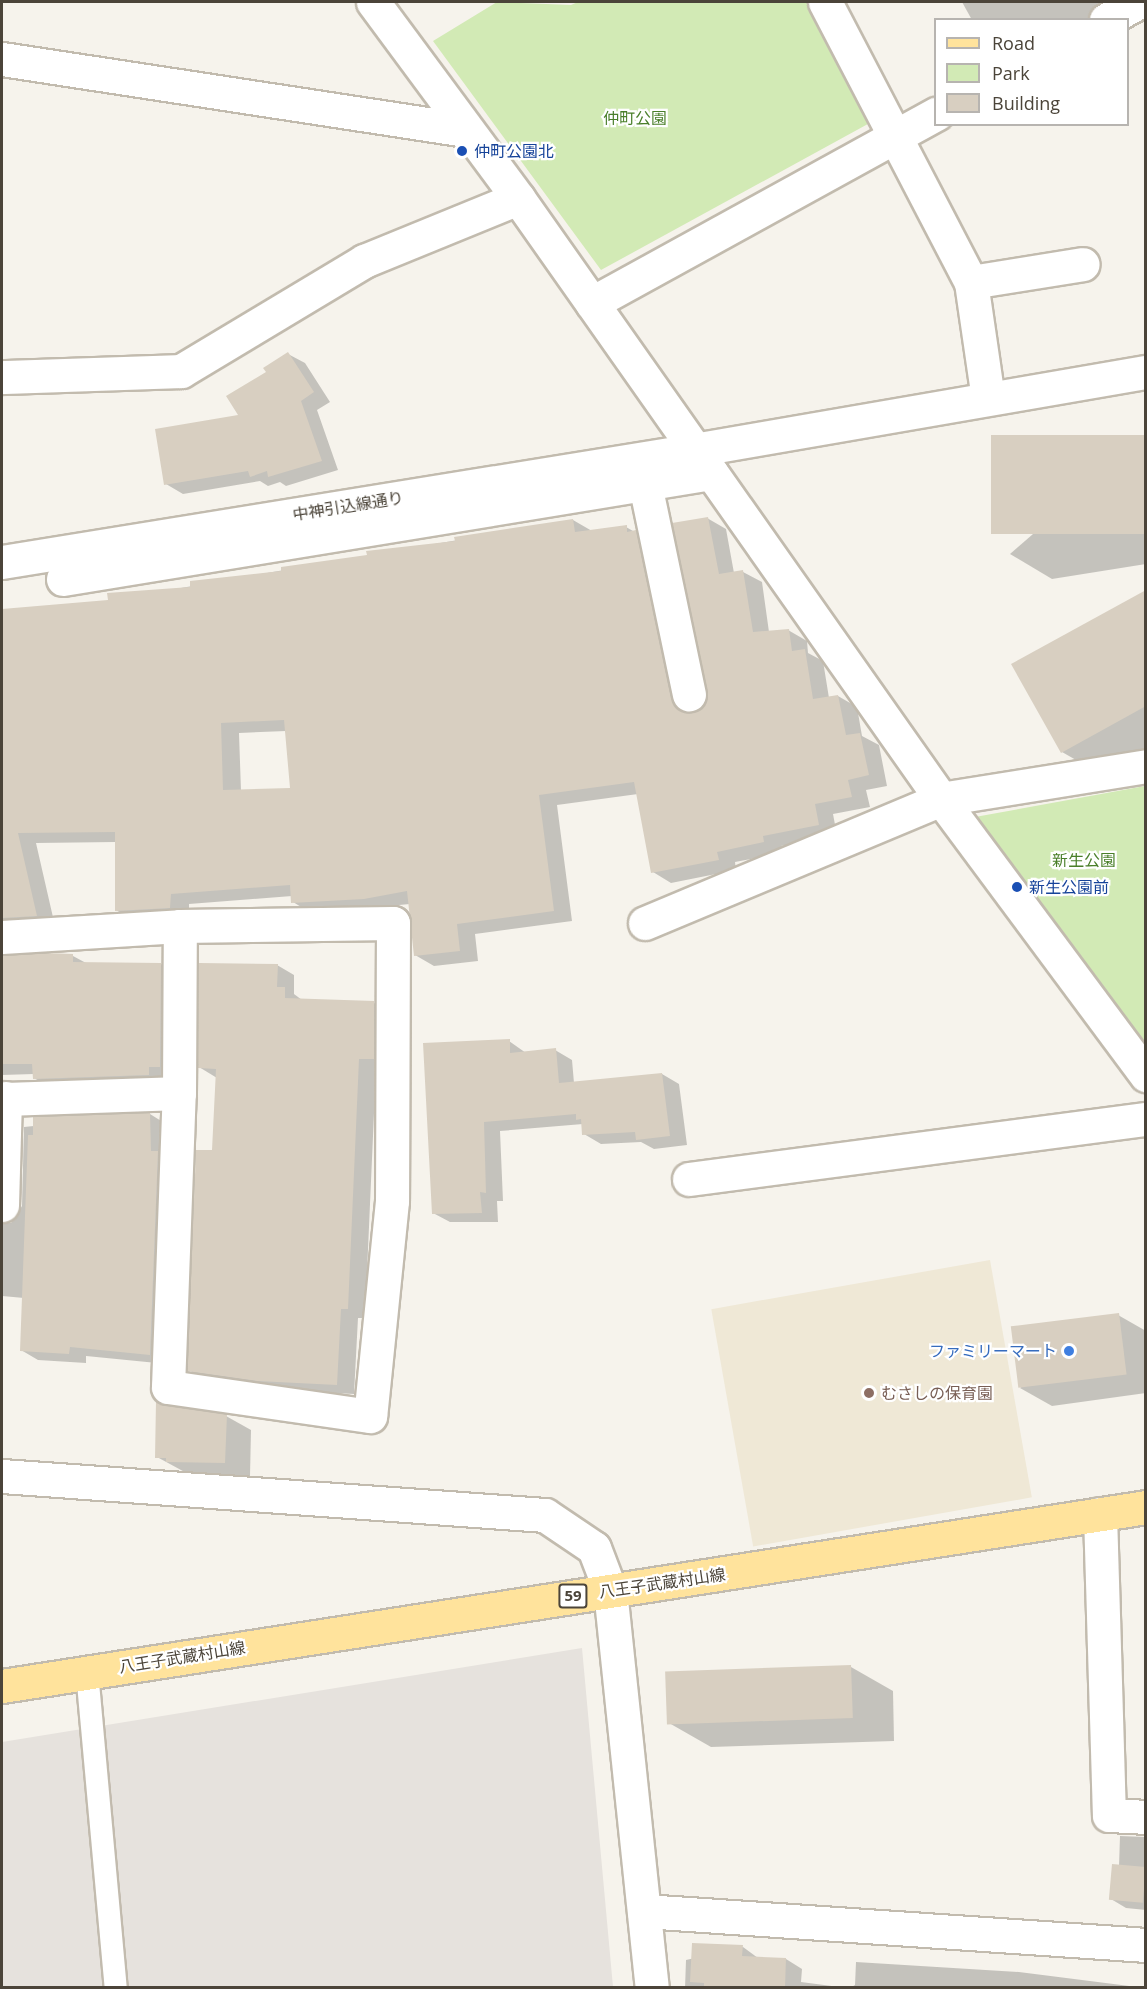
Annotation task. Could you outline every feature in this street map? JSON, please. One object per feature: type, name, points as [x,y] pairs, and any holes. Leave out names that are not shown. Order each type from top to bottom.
[{"type":"main road","name":"八王子武蔵村山線","points":[[2,1686],[1146,1507]]},
{"type":"street","points":[[373,2],[518,198],[940,798],[1146,1075]]},
{"type":"street","points":[[825,2],[897,135],[971,282],[988,398]]},
{"type":"street","points":[[1110,18],[1138,2]]},
{"type":"street","points":[[2,59],[466,130]]},
{"type":"street","points":[[592,303],[934,115]]},
{"type":"street","points":[[2,377],[181,371],[364,261],[518,198]]},
{"type":"street","points":[[971,282],[1083,264]]},
{"type":"street","points":[[63,579],[645,484],[703,462],[988,398],[1146,372]]},
{"type":"street","name":"中神引込線通り","points":[[2,562],[703,462]]},
{"type":"street","points":[[645,484],[689,694]]},
{"type":"street","points":[[645,923],[940,798],[1146,766]]},
{"type":"street","points":[[2,937],[180,926],[393,923],[392,1201],[370,1416],[168,1387],[179,1093],[180,926]]},
{"type":"street","points":[[2,1204],[4,1098],[179,1093]]},
{"type":"street","points":[[688,1179],[1146,1119]]},
{"type":"street","points":[[2,1476],[544,1515],[594,1548],[610,1590],[651,1988]]},
{"type":"street","points":[[1100,1514],[1109,1815],[1146,1817]]},
{"type":"street","points":[[644,1911],[1146,1945]]},
{"type":"lane","points":[[87,1672],[116,1988]]},
{"type":"shaded area","name":"むさしの保育園","points":[[990,1260],[1032,1497],[753,1546],[711,1309]]},
{"type":"shaded area","points":[[582,1648],[613,1987],[2,1988],[2,1742]]},
{"type":"green space","name":"仲町公園","points":[[497,2],[571,5],[578,2],[813,2],[877,119],[601,270],[433,41]]},
{"type":"green space","name":"新生公園","points":[[1146,786],[1145,1046],[975,817]]},
{"type":"building","points":[[288,352],[314,392],[301,401],[322,461],[268,477],[267,471],[250,477],[248,471],[164,485],[155,429],[238,415],[226,396],[266,372],[263,368]]},
{"type":"building","points":[[991,435],[1146,435],[1146,534],[991,534]]},
{"type":"building","points":[[708,517],[719,574],[743,570],[753,632],[789,629],[792,651],[805,649],[813,699],[838,695],[846,735],[860,733],[869,775],[848,780],[852,797],[815,804],[819,825],[763,836],[764,842],[717,852],[719,860],[651,873],[634,782],[539,795],[554,911],[457,924],[460,951],[414,956],[407,891],[364,899],[291,903],[290,885],[171,894],[170,908],[115,911],[115,832],[18,833],[37,916],[2,918],[2,609],[108,600],[107,593],[190,587],[190,581],[281,571],[281,567],[367,555],[366,551],[455,541],[454,537],[573,519],[575,532],[627,525],[627,532],[636,530],[671,698],[675,707],[692,712],[702,708],[707,690],[672,523]],"holes":[[[284,720],[290,788],[223,790],[221,723]]]},
{"type":"building","points":[[1146,590],[1146,706],[1061,753],[1011,664]]},
{"type":"building","points":[[73,954],[73,962],[161,963],[160,1067],[149,1067],[149,1075],[33,1079],[32,1064],[2,1064],[2,955]]},
{"type":"building","points":[[199,963],[278,964],[277,987],[285,987],[285,998],[374,1001],[374,1059],[359,1059],[348,1309],[341,1309],[337,1385],[257,1381],[187,1371],[196,1150],[212,1150],[216,1069],[198,1068]]},
{"type":"building","points":[[510,1039],[510,1053],[556,1048],[559,1083],[662,1073],[670,1136],[636,1140],[635,1132],[582,1135],[581,1119],[576,1120],[576,1114],[484,1122],[486,1193],[480,1192],[482,1213],[432,1214],[423,1043]]},
{"type":"building","points":[[150,1113],[151,1151],[158,1151],[150,1355],[70,1347],[69,1354],[20,1351],[28,1135],[33,1135],[33,1117]]},
{"type":"building","name":"ファミリーマート","points":[[1119,1313],[1127,1375],[1018,1388],[1011,1326]]},
{"type":"building","points":[[156,1401],[227,1414],[225,1463],[166,1462],[166,1458],[155,1458]]},
{"type":"building","points":[[851,1665],[853,1718],[667,1724],[665,1671]]},
{"type":"building","points":[[1112,1864],[1146,1867],[1143,1903],[1109,1900]]},
{"type":"building","points":[[692,1943],[743,1945],[742,1956],[786,1958],[785,1988],[704,1988],[704,1983],[690,1982]]},
{"type":"place","name":"仲町公園北","points":[[462,151]]},
{"type":"place","name":"新生公園前","points":[[1017,887]]},
{"type":"place","name":"ファミリーマート","points":[[1069,1351]]},
{"type":"place","name":"むさしの保育園","points":[[869,1393]]}]
